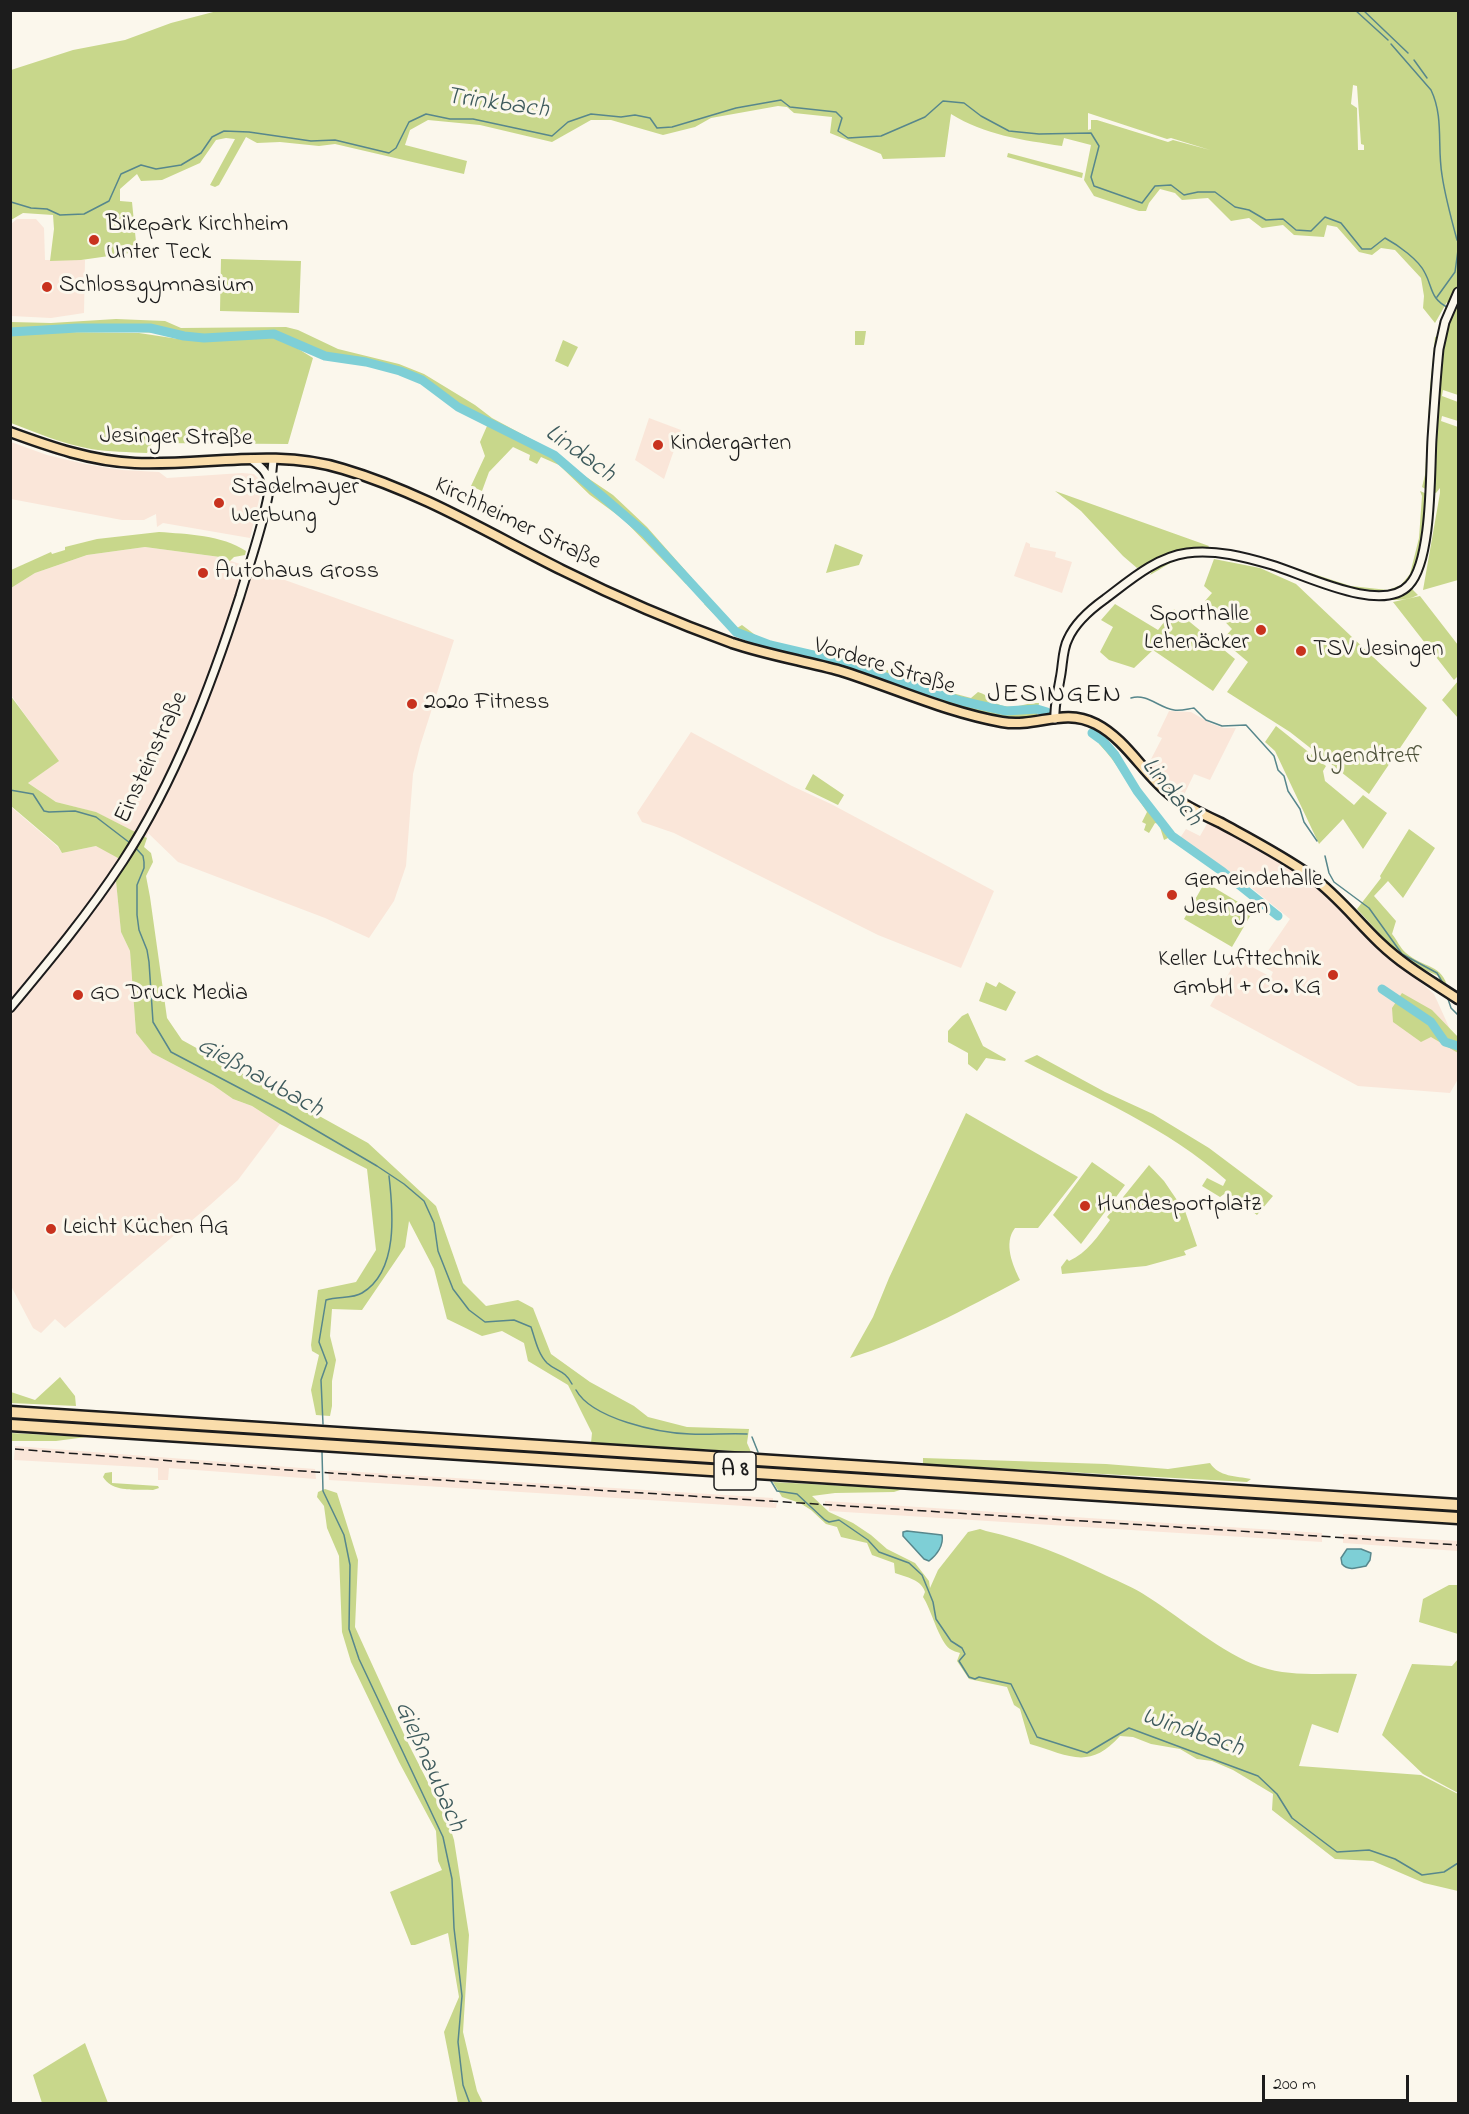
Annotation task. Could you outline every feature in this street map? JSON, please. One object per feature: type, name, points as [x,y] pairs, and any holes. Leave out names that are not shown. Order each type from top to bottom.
[{"type":"highway","name":"A 8","points":[[10,1412],[1458,1505]]},
{"type":"highway","name":"A 8","points":[[10,1425],[1458,1518]]},
{"type":"main road","name":"Jesinger Straße","points":[[10,432],[69,453],[104,460],[156,463],[273,460]]},
{"type":"main road","name":"Kirchheimer Straße","points":[[273,460],[308,461],[332,466],[421,499],[462,517],[602,589],[738,645]]},
{"type":"main road","name":"Vordere Straße","points":[[738,645],[844,672],[983,718],[1020,723],[1068,716],[1090,722],[1115,738],[1150,777],[1175,799],[1281,856],[1317,880],[1398,959],[1458,999]]},
{"type":"street","points":[[1055,719],[1054,708],[1068,639],[1090,611],[1137,576],[1156,564],[1185,553],[1208,551],[1235,555],[1273,565],[1336,587],[1370,595],[1390,596],[1411,584],[1419,569],[1425,544],[1438,358],[1442,333],[1458,292]]},
{"type":"street","points":[[251,459],[268,477],[269,492]]},
{"type":"street","name":"Einsteinstraße","points":[[10,1008],[93,906],[137,839],[161,793],[205,695],[239,598],[269,492],[273,460]]},
{"type":"shaded area","name":"Schlossgymnasium","points":[[17,219],[36,219],[44,228],[45,260],[85,260],[84,313],[51,318],[11,316],[11,224]]},
{"type":"shaded area","name":"Kindergarten","points":[[649,418],[681,430],[664,479],[635,460]]},
{"type":"shaded area","points":[[11,442],[47,455],[85,464],[122,470],[159,472],[167,478],[254,474],[263,483],[250,538],[163,523],[157,527],[156,514],[144,520],[122,520],[11,499]]},
{"type":"shaded area","points":[[1026,542],[1030,544],[1030,547],[1056,552],[1055,557],[1072,562],[1062,593],[1014,576]]},
{"type":"shaded area","points":[[145,547],[220,557],[454,640],[413,774],[406,866],[394,901],[369,938],[325,918],[178,862],[148,833],[147,838],[144,836],[116,881],[121,932],[130,951],[136,1033],[152,1053],[213,1085],[233,1099],[252,1106],[280,1124],[238,1180],[210,1205],[65,1328],[55,1319],[41,1333],[33,1328],[11,1286],[10,806],[62,853],[96,846],[135,832],[95,812],[56,802],[28,783],[58,761],[11,695],[11,588],[35,573],[87,555]]},
{"type":"shaded area","points":[[1169,711],[1191,712],[1212,724],[1224,728],[1236,728],[1210,780],[1194,774],[1183,797],[1169,787],[1148,765],[1162,738],[1157,736]]},
{"type":"shaded area","points":[[691,732],[994,891],[961,968],[878,935],[674,833],[642,822],[637,813]]},
{"type":"shaded area","points":[[1208,822],[1285,863],[1332,900],[1375,943],[1434,994],[1458,1047],[1458,1079],[1450,1093],[1358,1086],[1210,1006],[1237,959],[1271,977],[1273,972],[1259,964],[1290,919],[1238,877],[1180,838],[1186,829],[1200,836]]},
{"type":"shaded area","points":[[15,1446],[315,1469],[316,1479],[169,1468],[168,1480],[158,1480],[158,1468],[14,1460]]},
{"type":"shaded area","points":[[328,1470],[773,1498],[773,1503],[777,1503],[776,1508],[329,1480]]},
{"type":"shaded area","points":[[825,1501],[1322,1533],[1322,1542],[829,1511],[829,1507],[825,1506]]},
{"type":"shaded area","points":[[1343,1534],[1458,1541],[1458,1551],[1343,1543]]},
{"type":"green space","points":[[217,11],[1458,11],[1458,395],[1443,390],[1442,396],[1458,402],[1458,421],[1442,416],[1441,421],[1458,427],[1458,580],[1423,590],[1440,493],[1440,488],[1436,493],[1431,491],[1433,387],[1427,490],[1422,487],[1425,475],[1430,387],[1435,337],[1439,336],[1441,326],[1439,325],[1448,304],[1447,302],[1435,323],[1423,308],[1421,278],[1395,250],[1381,248],[1372,255],[1359,252],[1337,227],[1327,225],[1324,237],[1294,235],[1283,225],[1262,228],[1249,218],[1231,221],[1208,198],[1182,200],[1175,193],[1160,189],[1146,211],[1139,211],[1094,196],[1084,180],[1091,145],[1064,138],[1062,146],[1018,139],[977,127],[951,114],[945,157],[883,159],[881,154],[830,133],[832,117],[794,113],[787,107],[778,106],[711,118],[695,127],[663,135],[611,120],[591,120],[552,142],[480,125],[428,120],[410,130],[405,145],[467,161],[464,174],[335,144],[319,146],[280,142],[257,143],[246,137],[219,185],[215,187],[210,185],[235,139],[216,140],[200,163],[162,180],[141,181],[137,174],[120,189],[120,201],[132,202],[137,252],[81,260],[50,261],[54,229],[53,215],[23,213],[11,220],[11,70],[73,50],[125,40],[171,23]],"holes":[[[1353,85],[1357,86],[1361,144],[1364,145],[1364,150],[1358,150],[1357,108],[1351,104]],[[1088,113],[1167,139],[1171,138],[1210,150],[1173,140],[1168,142],[1097,120],[1091,120],[1091,129],[1088,130]]]},
{"type":"green space","points":[[1008,153],[1083,173],[1082,178],[1007,157]]},
{"type":"green space","points":[[221,259],[301,261],[299,313],[220,311]]},
{"type":"green space","points":[[116,319],[165,321],[181,328],[286,327],[298,330],[338,349],[399,364],[424,374],[492,418],[559,454],[579,472],[613,495],[647,527],[692,578],[686,584],[623,519],[590,495],[559,465],[541,457],[537,464],[529,460],[530,455],[513,447],[489,472],[482,491],[471,486],[485,456],[480,442],[487,426],[460,411],[421,382],[364,363],[323,359],[292,345],[313,358],[288,444],[152,443],[147,453],[112,451],[70,444],[11,423],[11,322],[51,323]],"holes":[[[96,330],[158,333],[185,340],[139,333],[59,332]]]},
{"type":"green space","points":[[855,331],[866,331],[864,345],[855,345]]},
{"type":"green space","points":[[563,340],[578,347],[568,367],[555,361]]},
{"type":"green space","points":[[1055,491],[1209,546],[1207,549],[1178,550],[1137,568],[1081,511]]},
{"type":"green space","points":[[1420,491],[1427,494],[1419,560],[1409,581],[1397,590],[1381,593],[1354,590],[1209,549],[1210,547],[1251,554],[1351,586],[1388,590],[1401,585],[1410,574],[1419,538],[1422,496]]},
{"type":"green space","points":[[159,532],[215,538],[246,551],[245,555],[234,557],[230,561],[220,557],[145,547],[87,555],[35,573],[11,588],[11,570],[51,552],[52,554],[65,550],[65,547],[97,539]]},
{"type":"green space","points":[[835,544],[863,555],[859,565],[826,573]]},
{"type":"green space","points":[[1199,554],[1236,557],[1383,598],[1397,596],[1412,589],[1418,595],[1402,600],[1373,599],[1327,588],[1256,563],[1209,555],[1182,558],[1150,575],[1165,562],[1179,558]]},
{"type":"green space","name":"TSV Jesingen","points":[[1214,559],[1260,568],[1296,584],[1427,708],[1369,794],[1290,732],[1227,692],[1248,662],[1222,640],[1232,629],[1205,601],[1212,593],[1204,586]]},
{"type":"green space","points":[[1420,596],[1458,645],[1458,676],[1454,680],[1393,602]]},
{"type":"green space","points":[[710,599],[737,628],[742,625],[758,637],[753,642],[735,635],[704,604]]},
{"type":"green space","points":[[1115,604],[1158,630],[1174,609],[1235,659],[1213,691],[1153,650],[1134,668],[1109,660],[1100,652],[1113,627],[1101,620]]},
{"type":"green space","points":[[766,642],[826,653],[894,672],[893,679],[825,656],[823,661],[769,647]]},
{"type":"green space","points":[[1458,681],[1458,718],[1442,700]]},
{"type":"green space","points":[[911,687],[936,695],[941,690],[971,698],[978,692],[1008,707],[1039,703],[1037,717],[1005,717],[974,712],[913,692]]},
{"type":"green space","points":[[10,695],[59,761],[28,783],[56,802],[96,812],[147,838],[144,847],[151,853],[153,862],[146,876],[167,1018],[182,1040],[368,1143],[436,1206],[463,1283],[486,1306],[518,1300],[533,1308],[551,1354],[590,1382],[634,1406],[648,1417],[687,1427],[749,1429],[747,1443],[751,1452],[591,1443],[592,1433],[568,1385],[528,1361],[524,1343],[502,1331],[482,1336],[447,1319],[434,1269],[409,1221],[405,1247],[362,1310],[332,1309],[330,1336],[336,1360],[332,1381],[332,1406],[330,1416],[316,1415],[311,1390],[319,1355],[312,1351],[311,1345],[318,1290],[356,1282],[376,1250],[367,1169],[280,1124],[252,1106],[233,1099],[213,1085],[152,1053],[136,1033],[130,951],[121,932],[116,881],[127,863],[96,846],[62,853],[58,846],[11,806]]},
{"type":"green space","points":[[1276,726],[1326,766],[1323,771],[1325,781],[1354,805],[1363,795],[1387,813],[1363,849],[1343,819],[1319,844],[1275,751],[1265,742]]},
{"type":"green space","points":[[1100,741],[1114,756],[1136,792],[1170,837],[1164,840],[1159,824],[1155,823],[1149,833],[1144,830],[1146,824],[1142,822],[1147,812],[1099,744]]},
{"type":"green space","points":[[813,774],[844,795],[838,805],[805,789]]},
{"type":"green space","points":[[1409,829],[1435,848],[1403,898],[1388,881],[1374,896],[1396,921],[1392,934],[1402,949],[1412,958],[1442,975],[1448,989],[1441,983],[1438,976],[1399,955],[1357,909],[1381,878],[1380,876]]},
{"type":"green space","points":[[1205,882],[1253,911],[1232,947],[1184,919]]},
{"type":"green space","points":[[986,982],[996,987],[999,982],[1016,992],[1006,1011],[979,1001]]},
{"type":"green space","points":[[1402,993],[1432,1010],[1458,1037],[1458,1053],[1431,1037],[1421,1042],[1393,1022],[1392,1008]]},
{"type":"green space","points":[[968,1013],[983,1046],[1006,1059],[1005,1061],[986,1058],[977,1071],[968,1064],[968,1053],[948,1042],[948,1031]]},
{"type":"green space","points":[[1037,1055],[1105,1092],[1153,1114],[1209,1148],[1273,1196],[1257,1215],[1227,1192],[1220,1197],[1202,1186],[1207,1178],[1223,1186],[1226,1180],[1203,1161],[1129,1114],[1024,1061]]},
{"type":"green space","points":[[966,1113],[1078,1177],[1038,1228],[1015,1228],[1011,1234],[1010,1254],[1020,1280],[916,1333],[850,1358],[873,1317]]},
{"type":"green space","name":"Hundesportplatz","points":[[1092,1162],[1125,1185],[1081,1244],[1053,1215]]},
{"type":"green space","points":[[1149,1165],[1164,1181],[1179,1203],[1182,1202],[1197,1246],[1184,1251],[1186,1255],[1146,1266],[1062,1274],[1061,1267],[1067,1259],[1069,1261],[1075,1258],[1092,1243],[1110,1220],[1107,1217]]},
{"type":"green space","points":[[60,1377],[75,1396],[76,1406],[11,1403],[11,1392],[35,1400]]},
{"type":"green space","points":[[10,1433],[86,1437],[56,1441],[11,1441]]},
{"type":"green space","points":[[923,1458],[1106,1464],[1168,1469],[1210,1463],[1223,1473],[1251,1479],[1247,1482],[923,1464]]},
{"type":"green space","points":[[112,1472],[112,1483],[158,1486],[159,1488],[132,1490],[113,1486],[103,1477],[105,1473]]},
{"type":"green space","points":[[773,1482],[903,1489],[894,1492],[835,1493],[812,1496],[829,1512],[853,1523],[887,1549],[915,1563],[929,1581],[930,1588],[938,1570],[968,1532],[980,1529],[1048,1550],[1128,1585],[1231,1653],[1261,1667],[1296,1673],[1357,1674],[1338,1733],[1312,1724],[1299,1766],[1421,1775],[1458,1794],[1458,1891],[1424,1883],[1373,1861],[1335,1859],[1272,1810],[1273,1794],[1233,1770],[1212,1761],[1197,1759],[1180,1749],[1120,1736],[1098,1754],[1078,1757],[1067,1756],[1030,1744],[1020,1709],[1014,1705],[1007,1687],[969,1679],[957,1661],[960,1653],[950,1649],[942,1639],[923,1597],[925,1592],[921,1585],[895,1573],[894,1563],[872,1555],[867,1543],[841,1537],[837,1527],[826,1524],[800,1503],[782,1497]]},
{"type":"green space","points":[[325,1489],[337,1493],[358,1560],[355,1627],[408,1743],[449,1824],[454,1840],[469,1935],[463,2032],[477,2091],[483,2103],[458,2103],[444,2032],[459,1997],[448,1933],[411,1945],[390,1892],[442,1870],[438,1861],[436,1831],[399,1762],[351,1662],[342,1632],[339,1556],[327,1528],[324,1506],[317,1497],[318,1492]]},
{"type":"green space","points":[[1449,1585],[1458,1585],[1458,1634],[1419,1622],[1423,1599]]},
{"type":"green space","points":[[1458,1659],[1458,1793],[1423,1774],[1382,1735],[1412,1664],[1452,1666]]},
{"type":"green space","points":[[85,2043],[108,2103],[42,2103],[33,2075]]},
{"type":"water","points":[[903,1532],[942,1535],[942,1542],[935,1556],[929,1561],[924,1559],[903,1536]]},
{"type":"water","points":[[1347,1549],[1361,1549],[1371,1553],[1366,1566],[1347,1568],[1342,1564],[1341,1558]]},
{"type":"waterway","points":[[1355,10],[1388,40]]},
{"type":"waterway","points":[[1363,10],[1408,53]]},
{"type":"waterway","points":[[1391,44],[1431,90],[1435,100],[1439,121],[1442,175],[1457,240]]},
{"type":"waterway","points":[[1414,60],[1427,78]]},
{"type":"waterway","name":"Trinkbach","points":[[10,195],[11,202],[31,208],[47,209],[60,215],[84,214],[109,201],[121,174],[141,165],[156,169],[181,165],[201,153],[212,137],[224,131],[249,132],[311,141],[335,140],[389,153],[396,148],[409,122],[426,114],[450,119],[473,119],[552,136],[568,122],[591,114],[621,117],[635,115],[650,118],[657,128],[672,127],[736,108],[781,100],[790,107],[836,112],[842,118],[838,131],[848,138],[881,136],[925,117],[943,101],[964,103],[981,116],[1009,131],[1039,134],[1091,133],[1099,146],[1091,177],[1094,186],[1142,203],[1155,186],[1171,185],[1184,195],[1215,192],[1235,207],[1249,210],[1266,220],[1283,219],[1296,230],[1311,231],[1325,217],[1341,223],[1362,249],[1371,249],[1385,238],[1418,263],[1435,297],[1449,308]]},
{"type":"waterway","points":[[1437,297],[1455,272],[1458,250]]},
{"type":"waterway","name":"Lindach","points":[[10,332],[77,328],[150,328],[204,338],[274,334],[325,356],[366,362],[400,371],[422,380],[458,407],[554,455],[645,533],[736,632],[770,645],[830,659],[961,701],[1006,711],[1037,709],[1047,712]]},
{"type":"waterway","points":[[1131,698],[1142,697],[1174,710],[1194,708],[1206,720],[1222,726],[1246,725],[1274,756],[1278,770],[1284,776],[1288,791],[1317,841]]},
{"type":"waterway","name":"Lindach","points":[[1092,733],[1103,741],[1115,755],[1137,791],[1172,836],[1223,872],[1278,916]]},
{"type":"waterway","name":"Gießnaubach","points":[[10,790],[33,794],[44,811],[75,811],[96,817],[130,843]]},
{"type":"waterway","name":"Gießnaubach","points":[[134,846],[143,856],[144,862],[137,885],[137,915],[149,962],[153,1022],[171,1052],[285,1112],[404,1184],[424,1201],[434,1223],[438,1251],[453,1289],[469,1310],[485,1322],[514,1320],[531,1327],[541,1355],[547,1363],[567,1376],[572,1384]]},
{"type":"waterway","points":[[1325,856],[1334,882],[1369,908],[1402,954],[1437,973],[1444,985]]},
{"type":"waterway","name":"Lindach","points":[[1382,989],[1431,1022],[1445,1042],[1458,1046]]},
{"type":"waterway","points":[[1447,996],[1451,1008],[1458,1015]]},
{"type":"waterway","name":"Gießnaubach","points":[[323,1424],[321,1380],[327,1363],[319,1342],[326,1300],[362,1293],[374,1283],[382,1270],[388,1256],[391,1239],[392,1206],[389,1176]]},
{"type":"waterway","name":"Windbach","points":[[576,1390],[596,1409],[645,1427],[690,1434],[747,1434]]},
{"type":"waterway","name":"Windbach","points":[[752,1437],[758,1452]]},
{"type":"waterway","name":"Gießnaubach","points":[[322,1452],[323,1491],[344,1535],[350,1565],[349,1629],[359,1659],[443,1837],[452,1879],[454,1928],[462,1996],[458,2042],[463,2085],[470,2104]]},
{"type":"waterway","name":"Windbach","points":[[771,1481],[777,1491],[797,1494],[825,1520],[829,1522],[839,1520],[868,1540],[879,1552],[909,1563],[922,1575],[933,1602],[936,1619],[951,1641],[962,1648],[965,1654],[959,1661],[969,1677],[1011,1684],[1037,1737],[1087,1753],[1129,1728],[1258,1776],[1277,1794],[1292,1818],[1337,1852],[1369,1850],[1395,1859],[1422,1875],[1444,1872],[1458,1863]]},
{"type":"railway","points":[[15,1449],[315,1472],[1458,1545]]},
{"type":"place","name":"Bikepark Kirchheim Unter Teck","points":[[94,240]]},
{"type":"place","name":"Schlossgymnasium","points":[[47,287]]},
{"type":"place","name":"Kindergarten","points":[[658,445]]},
{"type":"place","name":"Stadelmayer Werbung","points":[[219,503]]},
{"type":"place","name":"Autohaus Gross","points":[[203,573]]},
{"type":"place","name":"Sporthalle Lehenäcker","points":[[1261,630]]},
{"type":"place","name":"TSV Jesingen","points":[[1301,651]]},
{"type":"place","name":"2020 Fitness","points":[[412,704]]},
{"type":"place","name":"Gemeindehalle Jesingen","points":[[1172,895]]},
{"type":"place","name":"Keller Lufttechnik GmbH + Co. KG","points":[[1333,975]]},
{"type":"place","name":"GO Druck Media","points":[[78,995]]},
{"type":"place","name":"Hundesportplatz","points":[[1085,1206]]},
{"type":"place","name":"Leicht Küchen AG","points":[[51,1229]]},
{"type":"district","name":"JESINGEN","points":[[1055,697]]},
{"type":"park label","name":"Jugendtreff","points":[[1364,758]]}]
